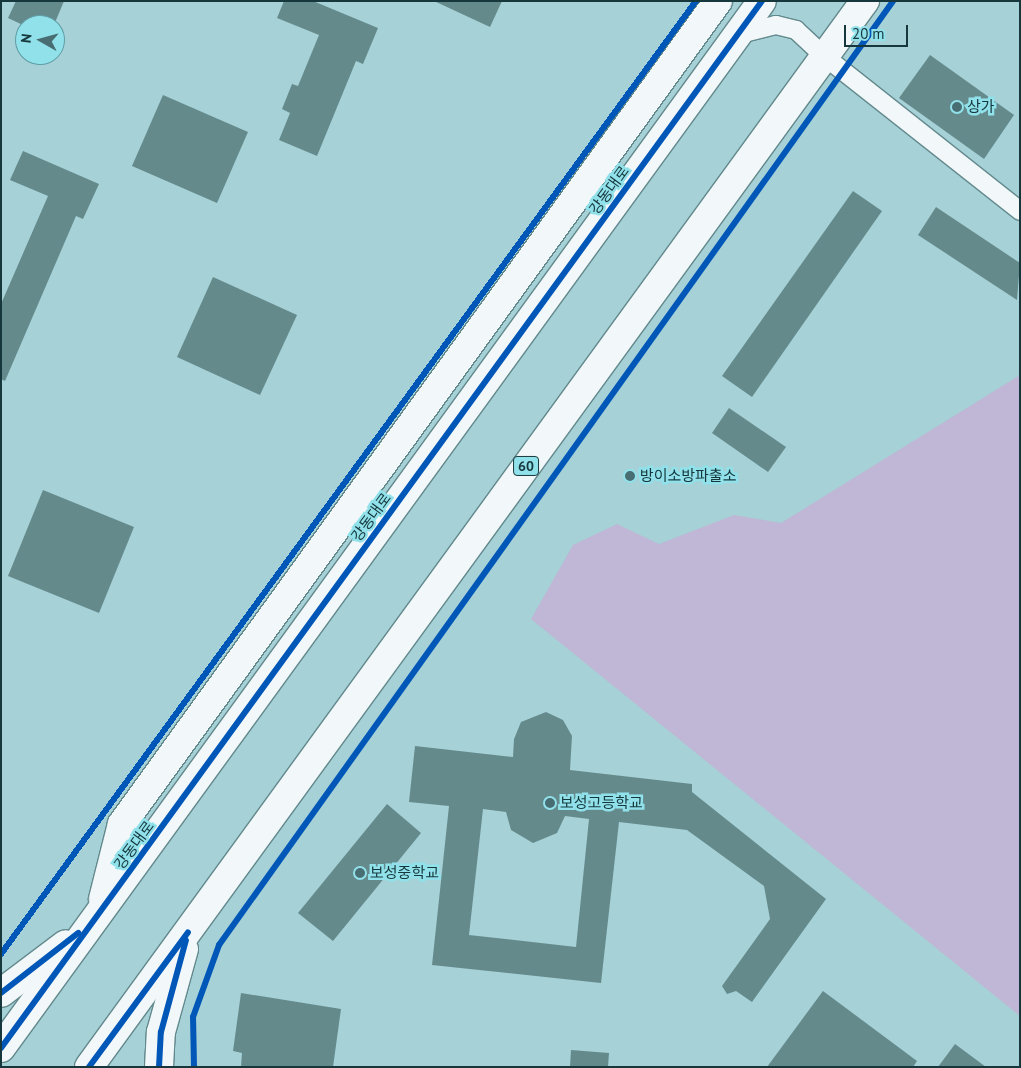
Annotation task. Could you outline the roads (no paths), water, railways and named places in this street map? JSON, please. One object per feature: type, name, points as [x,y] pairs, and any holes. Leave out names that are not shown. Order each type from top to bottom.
[{"type":"main road","points":[[1,993],[54,955],[99,915],[122,824],[718,1]]},
{"type":"main road","name":"강동대로","points":[[1,1048],[762,1]]},
{"type":"main road","name":"60","points":[[90,1067],[865,1]]},
{"type":"main road","points":[[160,1067],[161,1032],[188,932]]},
{"type":"street","points":[[736,35],[776,25],[796,30],[824,56],[1020,212]]},
{"type":"place","name":"상가","points":[[957,107]]},
{"type":"place","name":"방이소방파출소","points":[[630,476]]},
{"type":"place","name":"보성고등학교","points":[[550,803]]},
{"type":"place","name":"보성중학교","points":[[360,873]]}]
